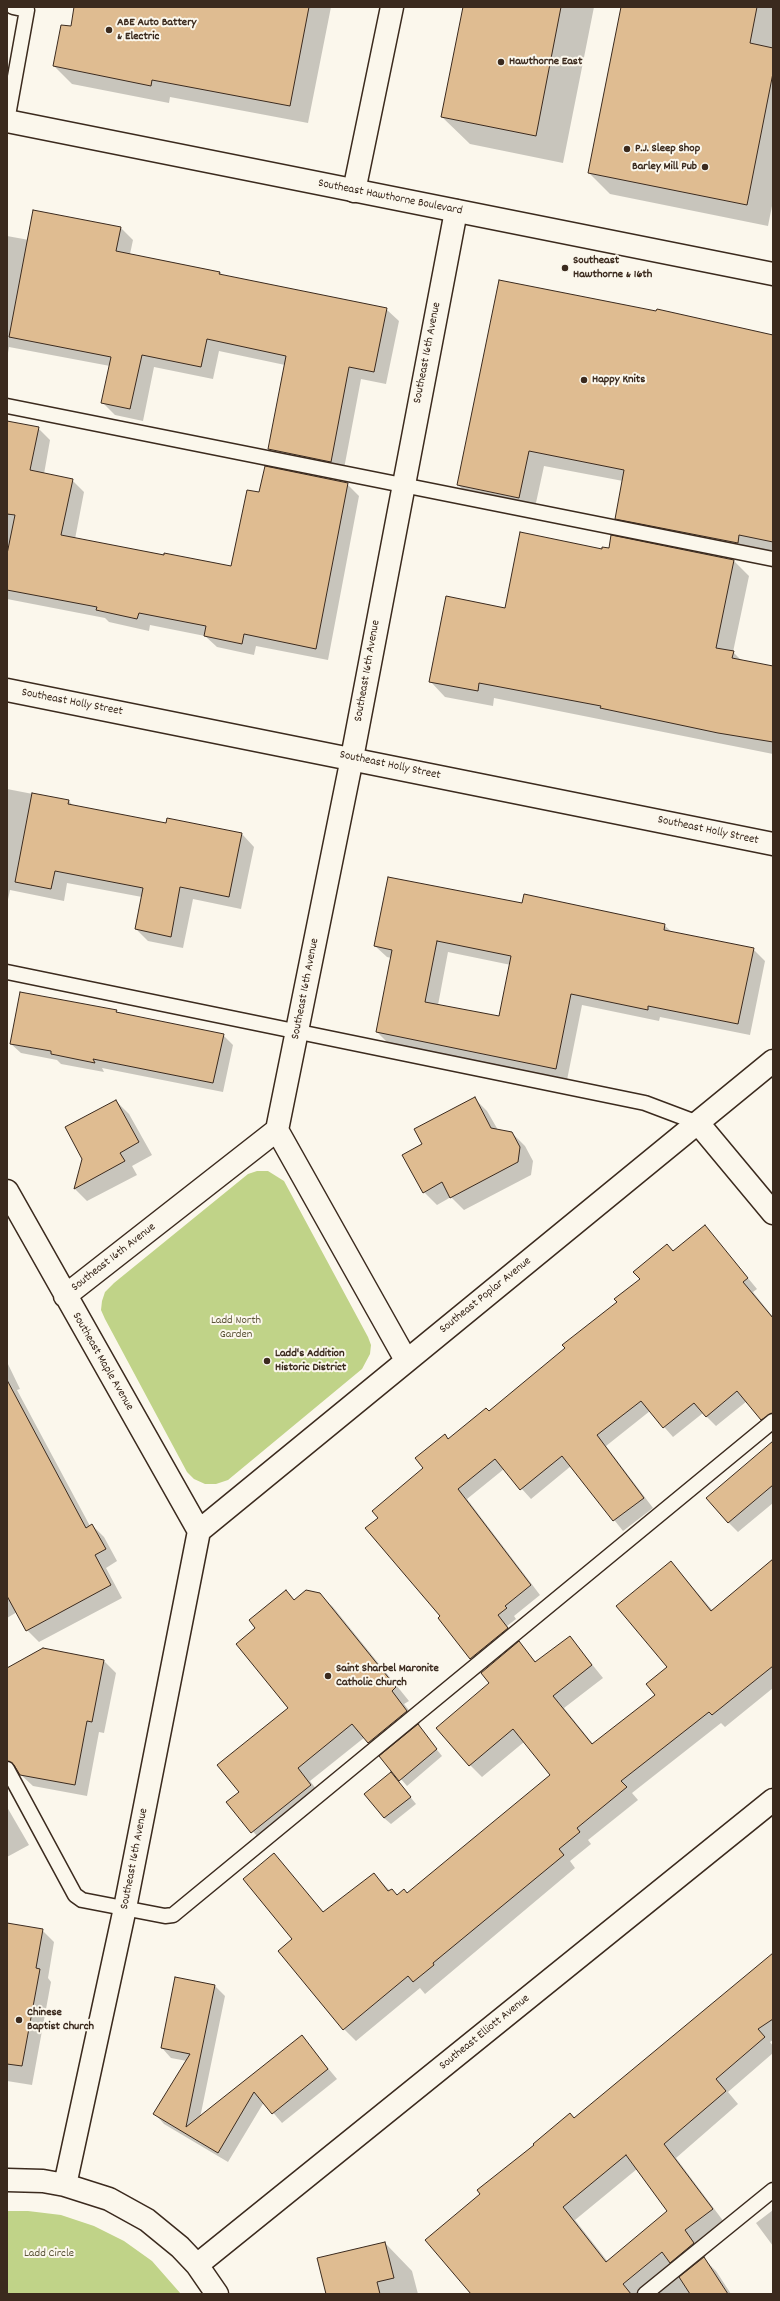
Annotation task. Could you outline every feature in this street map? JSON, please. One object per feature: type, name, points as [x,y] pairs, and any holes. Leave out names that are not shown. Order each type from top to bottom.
[{"type":"street","points":[[354,191],[392,7]]},
{"type":"street","name":"Southeast Hawthorne Boulevard","points":[[7,121],[456,212],[773,274]]},
{"type":"street","name":"Southeast 16th Avenue","points":[[65,1296],[277,1130],[352,758],[456,212]]},
{"type":"street","name":"Southeast Holly Street","points":[[7,690],[352,758],[773,844]]},
{"type":"street","name":"Southeast Poplar Avenue","points":[[199,1531],[773,1061]]},
{"type":"street","points":[[698,1123],[773,1213]]},
{"type":"street","points":[[277,1130],[406,1360]]},
{"type":"street","name":"Southeast Maple Avenue","points":[[7,1191],[199,1531]]},
{"type":"street","name":"Southeast 16th Avenue","points":[[65,2185],[125,1908],[199,1531]]},
{"type":"street","name":"Southeast Elliott Avenue","points":[[197,2265],[773,1800]]},
{"type":"street","points":[[7,2180],[43,2181],[65,2185],[109,2199],[147,2220],[180,2247],[197,2265],[217,2294]]},
{"type":"lane","points":[[7,121],[22,8]]},
{"type":"lane","points":[[7,406],[773,559]]},
{"type":"lane","points":[[7,972],[645,1103],[698,1123]]},
{"type":"lane","points":[[7,1769],[75,1896],[82,1900],[166,1916],[173,1915],[773,1421]]},
{"type":"lane","points":[[645,2294],[773,2190]]},
{"type":"green space","name":"Ladd North Garden","points":[[257,1171],[268,1171],[284,1181],[368,1337],[371,1345],[370,1354],[362,1369],[228,1480],[216,1484],[205,1484],[194,1479],[187,1472],[105,1319],[101,1310],[102,1301],[105,1292],[114,1283],[248,1174]]},
{"type":"green space","name":"Ladd Circle","points":[[7,2211],[28,2211],[61,2215],[94,2226],[124,2241],[152,2261],[181,2294],[7,2294]]},
{"type":"building","points":[[74,7],[309,7],[290,106],[152,80],[151,86],[53,66],[61,25],[71,26]]},
{"type":"building","name":"Hawthorne East","points":[[463,7],[561,7],[536,136],[441,117]]},
{"type":"building","points":[[621,7],[757,7],[750,43],[773,48],[773,73],[747,205],[588,173]]},
{"type":"building","points":[[33,210],[121,227],[116,251],[220,272],[219,274],[387,308],[374,372],[349,367],[331,462],[268,449],[286,356],[207,339],[201,367],[142,355],[130,409],[101,403],[111,357],[9,337]]},
{"type":"building","points":[[499,280],[656,311],[657,309],[773,335],[773,542],[739,535],[738,543],[615,519],[624,470],[529,451],[519,498],[457,485]]},
{"type":"building","points":[[7,421],[39,427],[30,470],[73,479],[61,535],[164,555],[164,553],[231,566],[247,490],[259,492],[265,466],[348,483],[316,649],[244,634],[242,644],[204,636],[206,626],[139,613],[137,619],[96,610],[97,607],[7,590],[7,554],[15,515],[7,514]]},
{"type":"building","points":[[520,532],[602,549],[602,547],[609,548],[611,535],[734,560],[716,648],[734,651],[732,658],[773,666],[773,742],[718,733],[600,708],[601,706],[479,683],[478,691],[429,682],[446,596],[505,608]]},
{"type":"building","points":[[32,793],[69,800],[68,804],[166,823],[167,818],[242,833],[229,897],[180,887],[171,937],[135,929],[143,888],[55,871],[51,889],[15,882]]},
{"type":"building","points":[[388,877],[522,903],[524,894],[665,924],[664,930],[754,948],[738,1024],[648,1006],[648,1010],[571,994],[556,1069],[376,1032],[392,950],[374,946]],"holes":[[[437,941],[511,956],[499,1016],[425,1002]]]},
{"type":"building","points":[[20,992],[117,1010],[116,1012],[224,1034],[213,1083],[93,1059],[95,1063],[51,1054],[51,1051],[10,1044]]},
{"type":"building","points":[[475,1097],[491,1128],[512,1132],[520,1147],[518,1162],[450,1198],[442,1182],[423,1193],[402,1155],[422,1144],[414,1129]]},
{"type":"building","points":[[116,1100],[139,1142],[120,1153],[125,1161],[74,1189],[82,1159],[65,1127]]},
{"type":"building","points":[[705,1225],[748,1278],[743,1282],[773,1318],[773,1413],[761,1420],[737,1391],[706,1417],[694,1403],[663,1428],[641,1401],[597,1435],[644,1498],[613,1521],[562,1456],[520,1490],[495,1459],[458,1489],[531,1585],[505,1606],[507,1608],[498,1615],[508,1628],[470,1659],[438,1618],[440,1616],[365,1528],[378,1518],[372,1511],[423,1468],[415,1458],[445,1434],[448,1439],[486,1408],[489,1411],[565,1348],[562,1345],[617,1302],[614,1299],[640,1279],[633,1272],[667,1244],[673,1251]]},
{"type":"building","points":[[7,1380],[86,1528],[92,1524],[106,1549],[95,1555],[111,1585],[26,1631],[7,1596]]},
{"type":"building","points":[[773,1441],[773,1485],[728,1523],[706,1498]]},
{"type":"building","points":[[773,1559],[773,1666],[712,1715],[709,1712],[621,1781],[627,1787],[577,1828],[580,1832],[559,1849],[564,1855],[433,1963],[434,1965],[413,1982],[408,1976],[343,2030],[278,1951],[292,1939],[243,1879],[274,1853],[323,1912],[374,1873],[388,1891],[392,1889],[397,1895],[404,1889],[407,1893],[550,1775],[513,1729],[469,1766],[436,1728],[489,1683],[481,1673],[519,1641],[535,1662],[570,1636],[592,1665],[553,1696],[592,1744],[655,1695],[646,1684],[667,1667],[616,1606],[671,1561],[711,1611]]},
{"type":"building","name":"Saint Sharbel Maronite Catholic Church","points":[[286,1590],[294,1600],[306,1590],[320,1593],[396,1687],[392,1691],[407,1711],[368,1743],[352,1724],[298,1768],[311,1785],[251,1833],[226,1802],[239,1792],[217,1765],[288,1708],[236,1644],[255,1628],[249,1620]]},
{"type":"building","points":[[43,1648],[104,1660],[92,1722],[87,1721],[75,1785],[20,1775],[14,1765],[7,1761],[7,1668]]},
{"type":"building","points":[[418,1724],[437,1749],[399,1781],[379,1756]]},
{"type":"building","points":[[391,1772],[411,1797],[384,1818],[364,1794]]},
{"type":"building","name":"Chinese Baptist Church","points":[[7,1923],[43,1929],[36,1968],[40,1969],[22,2066],[7,2064]]},
{"type":"building","points":[[773,1953],[773,2019],[758,2029],[765,2037],[716,2079],[726,2091],[664,2144],[713,2209],[685,2230],[694,2243],[670,2263],[662,2252],[623,2284],[631,2294],[471,2294],[425,2240],[480,2194],[477,2190],[534,2145],[533,2144],[570,2113],[574,2118]],"holes":[[[626,2155],[667,2211],[606,2262],[563,2207]]]},
{"type":"building","points":[[175,1977],[215,1985],[186,2127],[302,2035],[328,2069],[272,2114],[254,2092],[218,2153],[153,2114],[190,2054],[161,2048]]},
{"type":"building","points":[[385,2242],[394,2278],[377,2282],[380,2294],[326,2294],[317,2258]]},
{"type":"building","points":[[704,2257],[728,2294],[690,2294],[679,2277]]},
{"type":"place","name":"ABE Auto Battery & Electric","points":[[109,30]]},
{"type":"place","name":"Hawthorne East","points":[[501,62]]},
{"type":"place","name":"P.J. Sleep Shop","points":[[627,149]]},
{"type":"place","name":"Barley Mill Pub","points":[[705,167]]},
{"type":"place","name":"Southeast Hawthorne & 16th","points":[[565,268]]},
{"type":"place","name":"Happy Knits","points":[[584,380]]},
{"type":"place","name":"Ladd's Addition Historic District","points":[[267,1361]]},
{"type":"place","name":"Saint Sharbel Maronite Catholic Church","points":[[328,1676]]},
{"type":"place","name":"Chinese Baptist Church","points":[[19,2020]]}]
